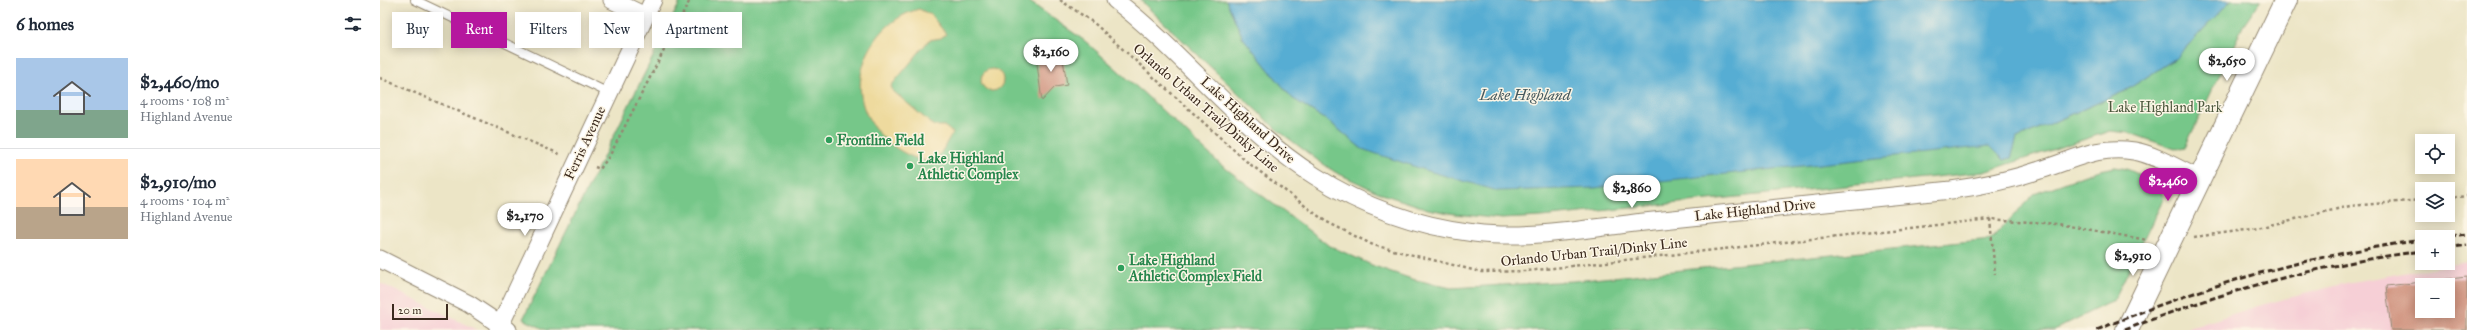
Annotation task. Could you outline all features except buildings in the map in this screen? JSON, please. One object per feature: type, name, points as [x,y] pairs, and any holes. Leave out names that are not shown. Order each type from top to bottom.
[{"type":"street","points":[[612,0],[645,16]]},
{"type":"street","name":"Ferris Avenue","points":[[503,328],[583,163],[609,93],[653,0]]},
{"type":"street","name":"Lake Highland Drive","points":[[1115,0],[1155,34],[1282,153],[1314,176],[1347,195],[1374,207],[1411,220],[1476,234],[1545,232],[1951,190],[1992,184],[2041,170],[2089,152],[2106,150],[2135,151],[2150,156],[2198,178]]},
{"type":"street","points":[[2127,330],[2198,178],[2286,0]]},
{"type":"street","points":[[380,259],[469,304],[503,328]]},
{"type":"lane","points":[[415,0],[609,93]]},
{"type":"path","points":[[380,78],[600,169],[607,160],[690,0]]},
{"type":"path","name":"Orlando Urban Trail/Dinky Line","points":[[1060,0],[1094,23],[1246,161],[1325,221],[1373,245],[1481,272],[1526,271],[1990,219],[2058,224],[2145,240]]},
{"type":"path","points":[[2455,197],[2467,196]]},
{"type":"path","points":[[2190,238],[2253,229],[2350,206],[2415,201]]},
{"type":"path","points":[[1990,219],[1995,274]]},
{"type":"shaded area","points":[[2467,262],[2467,330],[2183,330],[2261,305],[2346,283],[2421,270],[2455,270],[2455,264]]},
{"type":"shaded area","points":[[380,283],[477,330],[380,330]]},
{"type":"green space","name":"Lake Highland Athletic Complex","points":[[681,0],[1027,0],[1085,41],[1220,164],[1328,245],[1374,266],[1412,279],[1451,288],[1573,281],[1991,239],[2034,194],[2096,171],[2115,167],[2127,169],[2156,182],[2164,198],[2114,300],[2054,330],[546,330],[523,319],[657,48],[742,48],[742,12],[675,12]]},
{"type":"green space","name":"Lake Highland Park","points":[[1140,0],[1226,0],[1243,38],[1292,98],[1331,123],[1362,149],[1990,146],[2004,160],[2011,158],[2017,138],[2125,91],[2176,58],[2231,0],[2261,0],[2243,26],[2185,147],[2175,149],[2130,133],[2110,131],[1984,172],[1541,217],[1502,219],[1455,214],[1428,209],[1382,194],[1335,172],[1276,129]]},
{"type":"sand","points":[[919,9],[931,15],[946,34],[941,38],[929,40],[891,86],[893,91],[934,126],[944,126],[953,133],[938,156],[930,162],[921,160],[903,152],[880,135],[869,119],[862,103],[860,86],[862,69],[868,53],[877,38],[889,25],[903,15]]},
{"type":"sand","points":[[992,69],[1000,72],[1003,80],[1000,88],[992,91],[984,88],[981,80],[984,72]]},
{"type":"water","name":"Lake Highland","points":[[1226,0],[2231,0],[2176,58],[2125,91],[2017,138],[2011,158],[2004,160],[1990,146],[1594,188],[1498,191],[1425,170],[1362,149],[1331,123],[1292,98],[1243,38]]},
{"type":"railway","points":[[2455,235],[2467,234]]},
{"type":"railway","points":[[2097,330],[2175,299],[2256,274],[2338,254],[2415,241]]},
{"type":"railway","points":[[2455,247],[2467,245]]},
{"type":"railway","points":[[2125,330],[2197,303],[2271,281],[2346,263],[2415,252]]},
{"type":"place","name":"Frontline Field","points":[[829,140]]},
{"type":"place","name":"Lake Highland Athletic Complex","points":[[910,166]]},
{"type":"place","name":"Lake Highland Athletic Complex Field","points":[[1121,268]]}]
